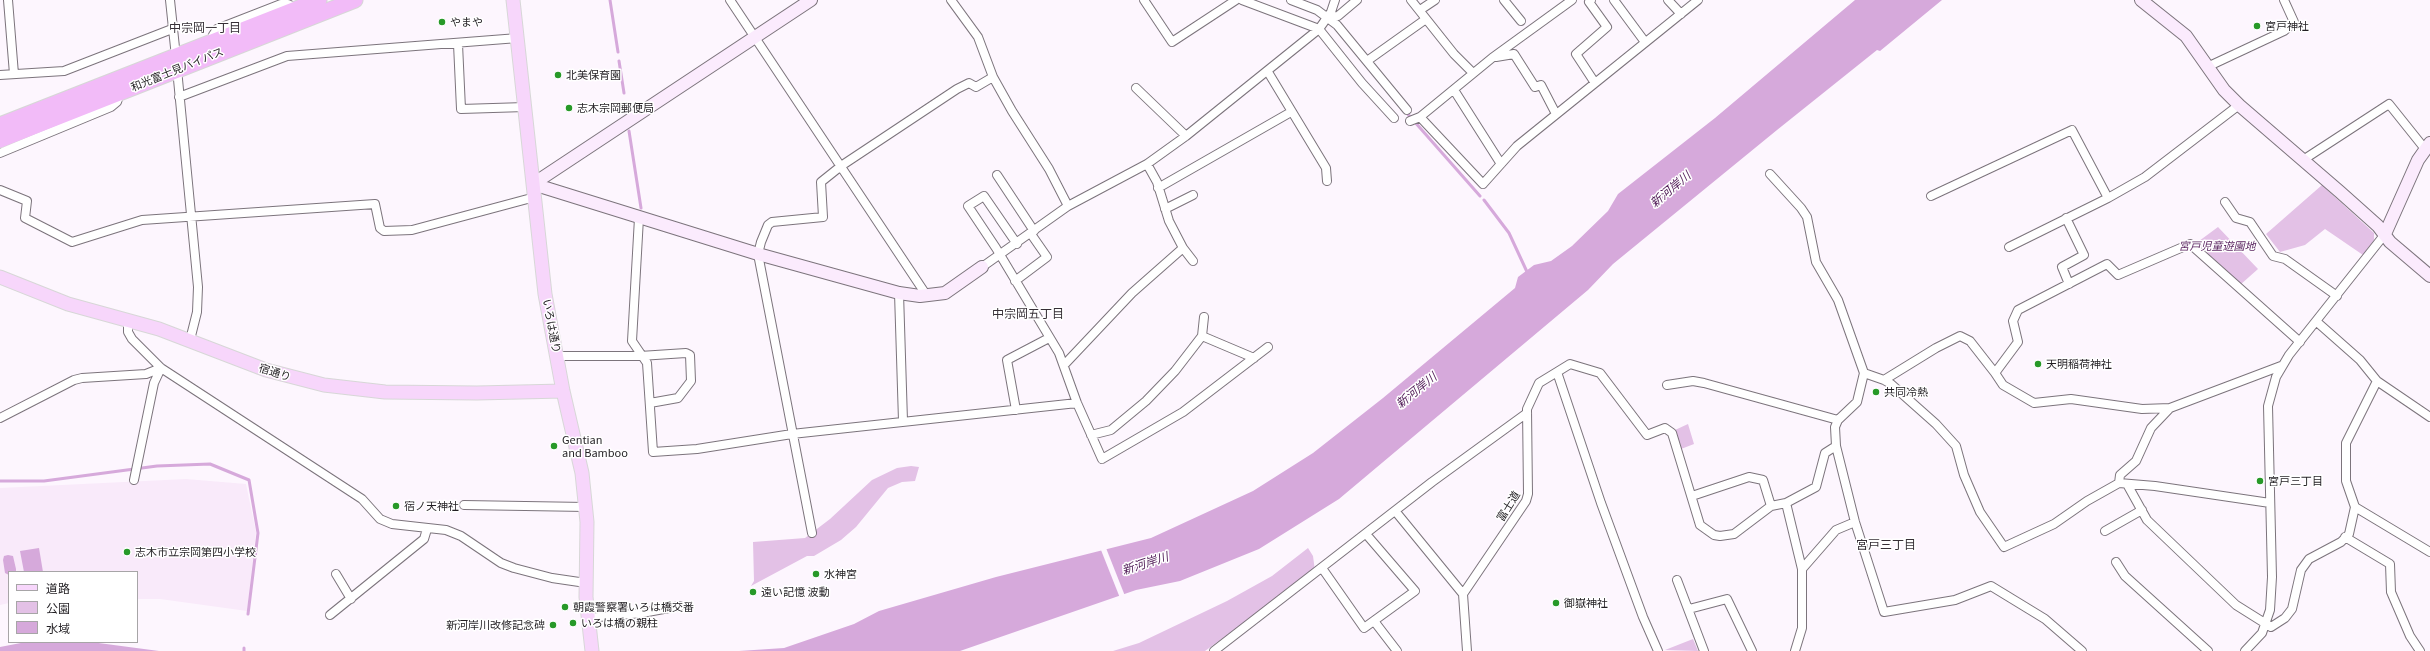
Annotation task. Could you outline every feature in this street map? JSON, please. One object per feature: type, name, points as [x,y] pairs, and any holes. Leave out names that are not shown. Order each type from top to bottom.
[{"type":"highway","name":"和光富士見バイパス","points":[[0,140],[120,92],[211,43],[319,0]]},
{"type":"highway","name":"和光富士見バイパス","points":[[0,125],[355,0]]},
{"type":"main road","name":"いろは通り","points":[[513,0],[545,294],[558,356],[563,391],[582,474],[586,507],[586,583],[592,651]]},
{"type":"main road","name":"宿通り","points":[[0,277],[68,304],[128,320],[190,340],[277,373],[346,388],[385,392],[477,393],[563,391]]},
{"type":"street","points":[[8,0],[14,74]]},
{"type":"street","points":[[170,0],[198,288],[197,312],[190,340]]},
{"type":"street","points":[[730,0],[927,296]]},
{"type":"street","points":[[533,184],[811,0]]},
{"type":"street","points":[[1144,0],[1172,42],[1236,0]]},
{"type":"street","points":[[1242,0],[1319,29],[1362,83],[1394,118]]},
{"type":"street","points":[[1291,0],[1317,10],[1327,17],[1367,61],[1407,110]]},
{"type":"street","points":[[533,184],[758,254],[899,293],[927,296],[945,293],[1017,244],[1068,206],[1147,164],[1186,136],[1250,83],[1268,72],[1319,29],[1327,17],[1335,0]]},
{"type":"street","points":[[1327,17],[1338,16],[1357,0]]},
{"type":"street","points":[[1411,0],[1454,54],[1473,73]]},
{"type":"street","points":[[1420,10],[1435,0]]},
{"type":"street","points":[[1504,0],[1521,21]]},
{"type":"street","points":[[1410,121],[1420,117],[1492,58],[1572,0]]},
{"type":"street","points":[[1591,0],[1589,2],[1607,27],[1576,54],[1595,83]]},
{"type":"street","points":[[1614,0],[1645,42]]},
{"type":"street","points":[[1668,0],[1681,14]]},
{"type":"street","points":[[1420,117],[1483,184],[1517,146],[1698,0]]},
{"type":"street","points":[[2140,0],[2186,36],[2224,90],[2239,106],[2303,160],[2385,234],[2390,242],[2430,276]]},
{"type":"street","points":[[2207,67],[2284,31],[2294,22],[2284,0]]},
{"type":"street","points":[[954,1],[978,37],[993,77],[1012,111],[1050,168],[1068,206]]},
{"type":"street","points":[[1367,61],[1426,19]]},
{"type":"street","points":[[0,75],[64,71],[172,29]]},
{"type":"street","points":[[180,97],[287,56],[458,44],[518,38]]},
{"type":"street","points":[[458,44],[461,109],[525,107]]},
{"type":"street","points":[[1492,58],[1514,54],[1535,87],[1541,86],[1556,114]]},
{"type":"street","points":[[1268,72],[1291,112],[1304,129],[1326,168],[1327,180]]},
{"type":"street","points":[[812,533],[758,254],[768,226],[772,222],[824,217],[821,182],[841,166],[957,89],[969,83],[976,87],[993,77]]},
{"type":"street","points":[[1136,88],[1186,136]]},
{"type":"street","points":[[1454,90],[1501,164]]},
{"type":"street","points":[[0,153],[111,107],[117,102],[120,92]]},
{"type":"street","points":[[2245,651],[2255,642],[2265,626],[2271,598],[2268,406],[2276,377],[2281,366],[2385,234],[2427,146],[2389,104],[2303,160]]},
{"type":"street","points":[[2009,247],[2145,178],[2239,106]]},
{"type":"street","points":[[1158,188],[1291,112]]},
{"type":"street","points":[[1931,196],[2072,130],[2108,198]]},
{"type":"street","points":[[1147,164],[1158,188],[1169,222],[1183,248],[1193,261]]},
{"type":"street","points":[[1770,174],[1802,208],[1807,217],[1816,262],[1838,300],[1864,373],[1857,402],[1838,420],[1833,435],[1855,522],[1884,612],[1955,600],[1990,586],[2045,619],[2082,651]]},
{"type":"street","points":[[997,175],[1047,257],[1015,281]]},
{"type":"street","points":[[0,190],[27,200],[25,218],[72,242],[142,220],[375,204],[380,228],[384,231],[412,230],[535,198]]},
{"type":"street","points":[[1017,244],[984,196],[968,206],[1000,256],[1064,365],[1077,404],[1102,459],[1183,412],[1268,346]]},
{"type":"street","points":[[1165,209],[1193,196]]},
{"type":"street","points":[[2225,202],[2236,218],[2250,222],[2273,256],[2285,259],[2337,296]]},
{"type":"street","points":[[640,218],[632,341],[640,356],[647,363],[653,452],[697,449],[792,434],[903,421],[1077,404]]},
{"type":"street","points":[[2066,218],[2084,254],[2062,267],[2069,284]]},
{"type":"street","points":[[1995,374],[2018,342],[2014,322],[2018,310],[2108,264],[2118,275],[2190,244],[2300,342]]},
{"type":"street","points":[[1064,365],[1132,292],[1183,248]]},
{"type":"street","points":[[899,293],[903,421]]},
{"type":"street","points":[[1091,435],[1111,430],[1146,402],[1175,371],[1202,336],[1204,317]]},
{"type":"street","points":[[128,320],[128,332],[132,339],[161,368],[362,499],[380,519],[392,524],[427,529],[438,528],[453,532],[501,563],[520,570],[552,578],[586,583]]},
{"type":"street","points":[[2316,322],[2360,360],[2377,381],[2430,417]]},
{"type":"street","points":[[1202,336],[1254,358]]},
{"type":"street","points":[[1884,380],[1936,348],[1960,336],[1970,341],[2002,385],[2034,403],[2071,399],[2142,409],[2170,408],[2281,366]]},
{"type":"street","points":[[1016,410],[1008,360],[1049,338]]},
{"type":"street","points":[[558,356],[640,356],[686,353],[690,356],[691,381],[678,398],[650,403]]},
{"type":"street","name":"富士道","points":[[1463,594],[1528,494],[1527,412],[1532,394],[1539,383],[1570,364],[1600,373],[1647,435],[1665,428],[1672,433],[1692,496]]},
{"type":"street","points":[[0,418],[74,380],[82,378],[146,374],[161,368]]},
{"type":"street","points":[[134,480],[154,383],[161,368]]},
{"type":"street","points":[[1557,372],[1601,502],[1643,617],[1658,651]]},
{"type":"street","points":[[1864,373],[1891,384],[1925,414],[1956,446],[1964,474],[1980,512],[2004,547],[2054,524],[2087,501],[2123,484],[2155,486],[2270,503]]},
{"type":"street","points":[[1667,385],[1693,381],[1704,383],[1838,420]]},
{"type":"street","points":[[2170,408],[2151,428],[2136,461],[2120,475],[2123,484],[2142,510],[2147,520],[2227,597],[2265,626],[2271,627],[2278,624],[2292,609],[2301,570],[2308,559],[2341,542],[2353,523],[2355,507],[2346,480],[2346,443],[2377,381]]},
{"type":"street","points":[[1214,651],[1396,512],[1432,482],[1527,412]]},
{"type":"street","points":[[1771,506],[1763,480],[1749,477],[1692,496],[1700,525],[1714,535],[1720,536],[1734,534],[1771,506],[1786,503],[1816,487],[1825,454],[1836,446]]},
{"type":"street","points":[[1786,503],[1802,569],[1802,628],[1795,651]]},
{"type":"street","points":[[464,505],[586,507]]},
{"type":"street","points":[[2355,507],[2430,552]]},
{"type":"street","points":[[2105,531],[2142,510]]},
{"type":"street","points":[[1396,512],[1463,594],[1467,651]]},
{"type":"street","points":[[1802,569],[1836,530],[1855,522]]},
{"type":"street","points":[[330,616],[424,539],[427,529]]},
{"type":"street","points":[[1322,568],[1364,628],[1415,591],[1366,534]]},
{"type":"street","points":[[2345,537],[2390,564],[2392,592],[2410,636],[2420,651]]},
{"type":"street","points":[[2116,562],[2125,576],[2208,651]]},
{"type":"street","points":[[336,574],[351,599]]},
{"type":"street","points":[[1677,580],[1704,651]]},
{"type":"street","points":[[1688,609],[1727,599],[1752,651]]},
{"type":"street","points":[[589,624],[680,606]]},
{"type":"street","points":[[1374,621],[1397,651]]},
{"type":"shaded area","name":"志木市立宗岡第四小学校","points":[[186,479],[246,484],[256,532],[247,611],[160,599],[138,599],[138,571],[8,571],[8,603],[0,605],[0,488]]},
{"type":"green space","points":[[2322,185],[2374,233],[2374,240],[2363,255],[2325,229],[2305,245],[2280,252],[2266,234]]},
{"type":"green space","name":"宮戸児童遊園地","points":[[2218,227],[2258,269],[2240,285],[2195,244]]},
{"type":"green space","points":[[1688,424],[1694,444],[1681,449],[1675,430]]},
{"type":"green space","points":[[911,466],[919,467],[915,481],[902,482],[888,488],[856,527],[841,540],[814,556],[807,556],[751,586],[754,581],[753,542],[805,538],[830,519],[872,480],[897,468]]},
{"type":"green space","points":[[1308,548],[1313,556],[1315,571],[1205,651],[1113,651],[1139,643],[1227,601],[1272,576]]},
{"type":"green space","points":[[1693,639],[1698,651],[1665,650]]},
{"type":"water","name":"新河岸川","points":[[1855,0],[1942,0],[1880,51],[1877,50],[1777,130],[1613,264],[1588,290],[1339,499],[1259,549],[1180,581],[1136,590],[960,651],[739,651],[784,648],[854,624],[879,611],[996,577],[1151,538],[1253,491],[1313,453],[1383,398],[1515,288],[1518,277],[1534,265],[1551,261],[1572,246],[1608,211],[1618,194],[1715,118]]},
{"type":"water","points":[[39,548],[43,571],[24,571],[20,551]]},
{"type":"water","points":[[4,556],[13,556],[16,571],[8,571],[8,574],[5,573],[3,560]]},
{"type":"water","points":[[21,643],[99,643],[159,651],[0,651],[0,647]]},
{"type":"pier","points":[[1106,548],[1125,596],[1120,598],[1101,550]]},
{"type":"waterway","points":[[610,0],[618,52]]},
{"type":"waterway","points":[[619,61],[624,93]]},
{"type":"waterway","points":[[1406,112],[1480,196]]},
{"type":"waterway","points":[[629,131],[641,208]]},
{"type":"waterway","points":[[1484,200],[1509,233],[1528,274]]},
{"type":"waterway","points":[[0,481],[44,481],[157,466],[210,464],[249,480],[258,533],[248,614]]},
{"type":"place","name":"やまや","points":[[442,22]]},
{"type":"place","name":"宮戸神社","points":[[2257,26]]},
{"type":"place","name":"北美保育園","points":[[558,75]]},
{"type":"place","name":"志木宗岡郵便局","points":[[569,108]]},
{"type":"place","name":"天明稲荷神社","points":[[2038,364]]},
{"type":"place","name":"共同冷熱","points":[[1876,392]]},
{"type":"place","name":"Gentian and Bamboo","points":[[554,446]]},
{"type":"place","name":"宮戸三丁目","points":[[2260,481]]},
{"type":"place","name":"宿ノ天神社","points":[[396,506]]},
{"type":"place","name":"志木市立宗岡第四小学校","points":[[127,552]]},
{"type":"place","name":"水神宮","points":[[816,574]]},
{"type":"place","name":"遠い記憶 波動","points":[[753,592]]},
{"type":"place","name":"御嶽神社","points":[[1556,603]]},
{"type":"place","name":"朝霞警察署いろは橋交番","points":[[565,607]]},
{"type":"place","name":"いろは橋の親柱","points":[[573,623]]},
{"type":"place","name":"新河岸川改修記念碑","points":[[553,625]]},
{"type":"district","name":"中宗岡一丁目","points":[[205,27]]},
{"type":"district","name":"中宗岡五丁目","points":[[1028,313]]},
{"type":"district","name":"宮戸三丁目","points":[[1886,544]]}]
